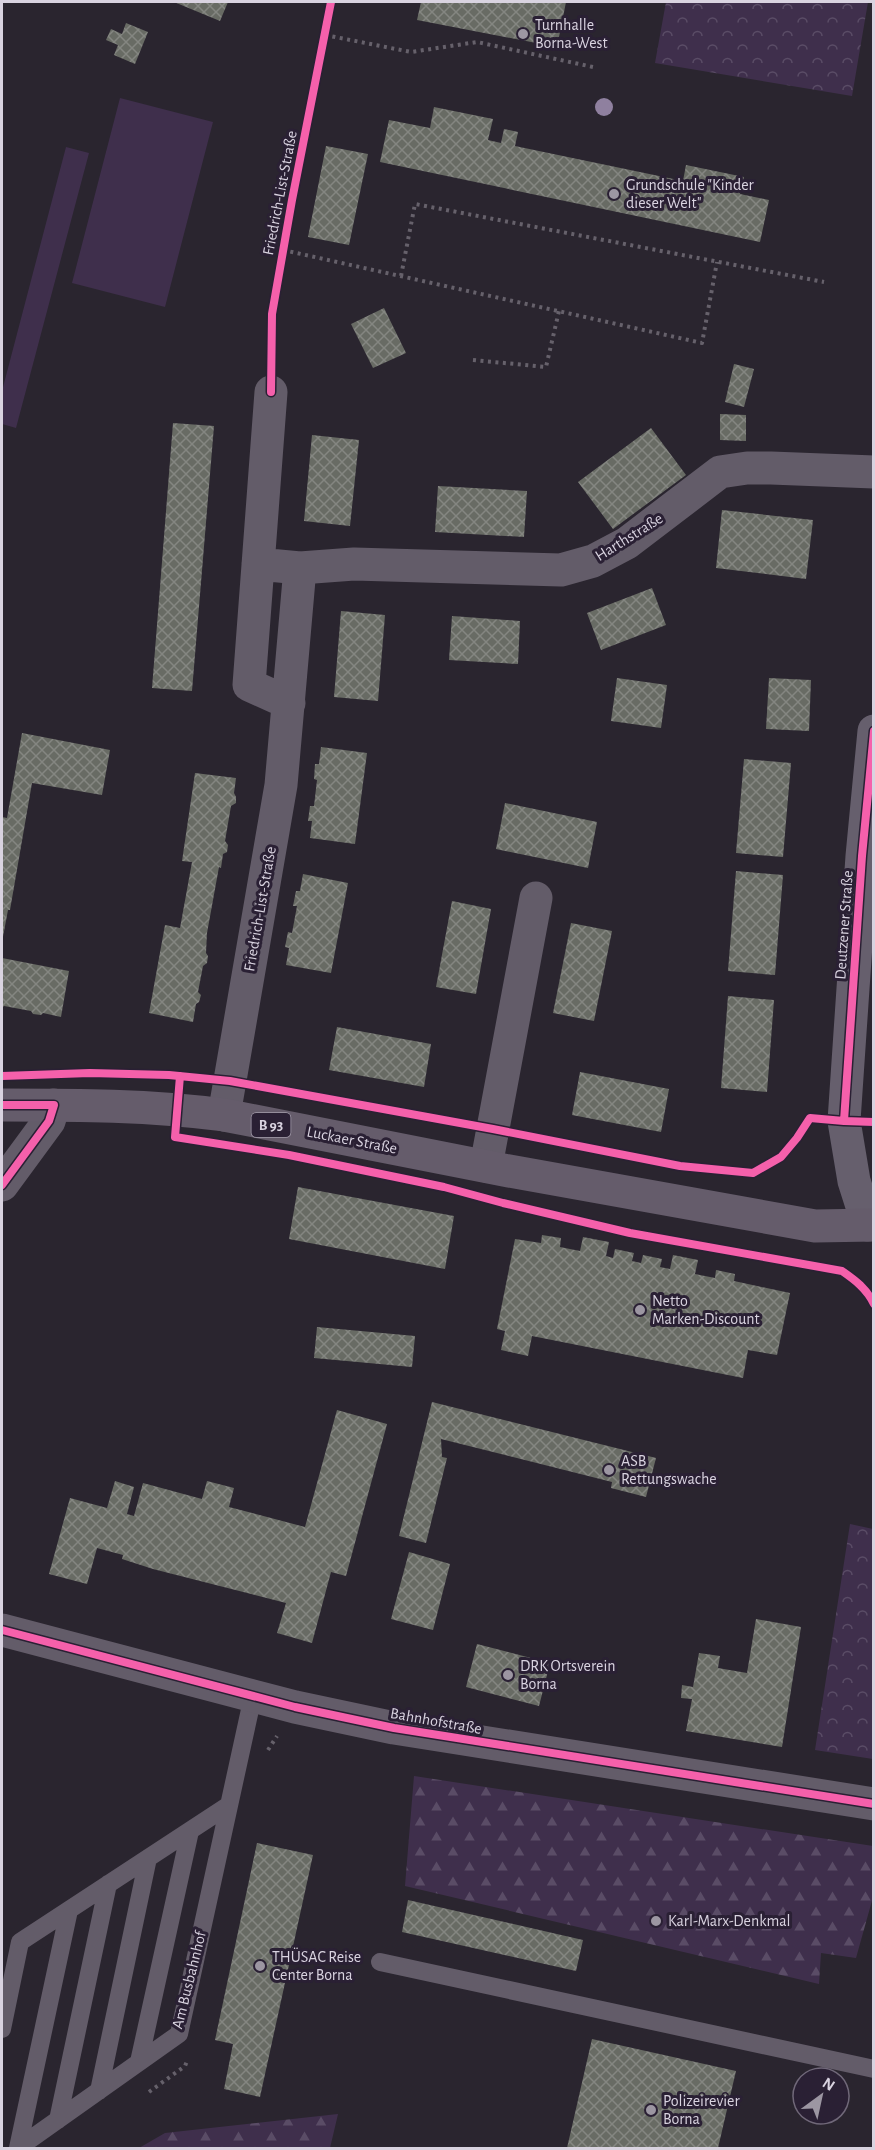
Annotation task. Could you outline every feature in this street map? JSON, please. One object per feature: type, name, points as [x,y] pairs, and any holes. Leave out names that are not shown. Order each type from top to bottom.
[{"type":"main road","name":"Deutzener Straße","points":[[872,1229],[854,1181],[844,1121],[873,731]]},
{"type":"main road","name":"Luckaer Straße","points":[[2,1105],[176,1108],[224,1115],[815,1226],[872,1229]]},
{"type":"street","points":[[271,392],[249,685],[289,703]]},
{"type":"street","name":"Harthstraße","points":[[300,568],[354,564],[561,570],[593,561],[627,543],[720,472],[747,468],[771,468],[873,472]]},
{"type":"street","points":[[258,564],[300,568]]},
{"type":"street","name":"Friedrich-List-Straße","points":[[224,1115],[281,785],[300,568]]},
{"type":"street","points":[[486,1166],[536,898]]},
{"type":"street","points":[[2,1185],[49,1122],[54,1105]]},
{"type":"street","name":"Bahnhofstraße","points":[[2,1630],[253,1696],[406,1730],[873,1804]]},
{"type":"lane","name":"Am Busbahnhof","points":[[18,2148],[179,2034],[253,1696]]},
{"type":"lane","points":[[2,2029],[20,1942],[229,1806]]},
{"type":"lane","points":[[139,2062],[190,1831]]},
{"type":"lane","points":[[99,2091],[148,1858]]},
{"type":"lane","points":[[58,2120],[108,1884]]},
{"type":"lane","points":[[18,2148],[69,1910]]},
{"type":"lane","points":[[380,1962],[873,2069]]},
{"type":"path","points":[[322,46],[327,25]]},
{"type":"path","points":[[325,35],[411,52],[477,42],[593,67]]},
{"type":"path","points":[[401,276],[416,204],[824,282]]},
{"type":"path","points":[[284,250],[702,343],[717,262]]},
{"type":"path","points":[[473,360],[546,367],[559,311]]},
{"type":"green space","points":[[666,2],[868,2],[852,96],[655,63]]},
{"type":"green space","points":[[120,98],[213,122],[165,307],[72,283]]},
{"type":"green space","points":[[66,147],[89,153],[16,428],[2,424],[2,391]]},
{"type":"green space","points":[[850,1524],[873,1529],[873,1759],[815,1750]]},
{"type":"green space","points":[[414,1776],[873,1846],[873,1897],[856,1958],[821,1953],[819,1984],[405,1886]]},
{"type":"green space","points":[[338,2114],[330,2148],[139,2148],[165,2133]]},
{"type":"building","points":[[174,2],[228,2],[220,21]]},
{"type":"building","name":"Turnhalle Borna-West","points":[[421,2],[566,2],[557,47],[417,20]]},
{"type":"building","points":[[126,23],[148,32],[135,64],[114,55],[118,45],[106,40],[111,29],[122,34]]},
{"type":"building","points":[[434,107],[493,119],[488,140],[501,143],[504,129],[518,132],[515,146],[683,181],[686,165],[744,177],[740,194],[769,200],[760,242],[380,162],[389,120],[430,128]]},
{"type":"building","points":[[326,146],[368,154],[349,245],[308,237]]},
{"type":"building","points":[[384,308],[406,353],[373,368],[351,324]]},
{"type":"building","points":[[734,364],[754,369],[744,407],[725,402]]},
{"type":"building","points":[[720,414],[746,415],[746,441],[720,440]]},
{"type":"building","points":[[173,423],[214,426],[192,691],[152,688]]},
{"type":"building","points":[[651,428],[686,475],[613,529],[578,482]]},
{"type":"building","points":[[312,435],[359,440],[350,526],[304,521]]},
{"type":"building","points":[[438,486],[527,491],[524,537],[435,532]]},
{"type":"building","points":[[722,510],[813,520],[806,579],[716,568]]},
{"type":"building","points":[[652,588],[666,625],[601,650],[587,613]]},
{"type":"building","points":[[341,611],[385,615],[378,701],[334,697]]},
{"type":"building","points":[[452,616],[520,621],[518,664],[449,660]]},
{"type":"building","points":[[617,678],[667,685],[661,728],[611,721]]},
{"type":"building","points":[[769,678],[811,680],[809,731],[766,729]]},
{"type":"building","points":[[22,733],[110,750],[102,795],[32,783],[10,910],[8,910],[2,942],[2,817],[7,818]]},
{"type":"building","points":[[321,747],[367,753],[355,844],[310,838],[312,821],[308,821],[310,806],[314,806],[317,780],[314,779],[315,764],[319,764]]},
{"type":"building","points":[[744,759],[791,763],[783,857],[736,853]]},
{"type":"building","points":[[195,773],[236,778],[234,793],[236,803],[231,806],[225,841],[228,845],[227,852],[223,854],[221,868],[219,867],[207,933],[207,963],[203,966],[198,992],[201,995],[196,1004],[193,1022],[149,1013],[165,925],[180,928],[192,862],[182,861]]},
{"type":"building","points":[[505,803],[597,822],[588,868],[496,849]]},
{"type":"building","points":[[736,871],[783,875],[775,975],[728,971]]},
{"type":"building","points":[[303,874],[348,883],[331,973],[286,965],[289,948],[285,947],[288,932],[292,933],[297,906],[293,906],[296,891],[300,891]]},
{"type":"building","points":[[452,901],[491,909],[476,994],[436,987]]},
{"type":"building","points":[[571,923],[612,931],[594,1021],[553,1013]]},
{"type":"building","points":[[2,958],[69,971],[61,1017],[43,1013],[33,1014],[31,1011],[4,1006],[2,1008]]},
{"type":"building","points":[[728,996],[774,1000],[767,1092],[721,1088]]},
{"type":"building","points":[[337,1027],[431,1044],[424,1087],[329,1070]]},
{"type":"building","points":[[580,1072],[669,1089],[661,1132],[572,1115]]},
{"type":"building","points":[[298,1187],[454,1216],[445,1269],[289,1239]]},
{"type":"building","points":[[542,1235],[561,1238],[560,1247],[580,1251],[583,1237],[609,1242],[606,1256],[613,1258],[615,1249],[634,1253],[632,1261],[641,1263],[643,1255],[662,1259],[660,1267],[670,1269],[673,1255],[698,1260],[695,1274],[715,1278],[716,1270],[735,1274],[734,1281],[790,1293],[777,1355],[748,1350],[743,1378],[532,1336],[528,1356],[501,1350],[505,1331],[497,1329],[515,1239],[541,1243]]},
{"type":"building","points":[[317,1327],[415,1336],[412,1367],[314,1358]]},
{"type":"building","name":"ASB Rettungswache","points":[[432,1402],[656,1458],[646,1497],[611,1488],[612,1482],[441,1439],[442,1457],[447,1458],[426,1543],[399,1536]]},
{"type":"building","points":[[337,1410],[387,1424],[346,1576],[331,1572],[312,1643],[277,1633],[286,1603],[153,1569],[122,1559],[123,1555],[97,1548],[87,1584],[49,1574],[70,1498],[107,1508],[115,1481],[134,1487],[127,1514],[134,1516],[143,1483],[202,1499],[207,1481],[234,1488],[229,1507],[305,1527]]},
{"type":"building","points":[[409,1552],[450,1564],[433,1630],[391,1619]]},
{"type":"building","points":[[756,1619],[801,1627],[782,1747],[686,1731],[692,1699],[681,1698],[682,1685],[693,1687],[699,1653],[720,1656],[718,1668],[747,1673]]},
{"type":"building","name":"DRK Ortsverein Borna","points":[[477,1644],[550,1663],[539,1706],[466,1687]]},
{"type":"building","name":"THÜSAC Reise Center Borna","points":[[257,1843],[313,1855],[260,2097],[224,2089],[233,2044],[215,2040]]},
{"type":"building","points":[[408,1900],[583,1940],[576,1971],[402,1932]]},
{"type":"building","name":"Polizeirevier Borna","points":[[592,2039],[736,2071],[718,2148],[567,2148]]},
{"type":"cycle path","points":[[271,392],[272,314],[331,2]]},
{"type":"cycle path","points":[[844,1121],[862,856],[874,731]]},
{"type":"cycle path","points":[[2,1076],[90,1073],[169,1075],[230,1081],[680,1166],[753,1173],[781,1157],[810,1118],[874,1122]]},
{"type":"cycle path","points":[[180,1076],[175,1137],[289,1155],[444,1187],[630,1233],[842,1271],[864,1289],[874,1304]]},
{"type":"cycle path","points":[[2,1105],[54,1105],[49,1121],[2,1185]]},
{"type":"cycle path","points":[[2,1630],[295,1707],[394,1728],[874,1804]]},
{"type":"place","name":"Turnhalle Borna-West","points":[[523,34]]},
{"type":"place","name":"Grundschule \"Kinder dieser Welt\"","points":[[614,194]]},
{"type":"place","name":"Netto Marken-Discount","points":[[640,1310]]},
{"type":"place","name":"ASB Rettungswache","points":[[609,1470]]},
{"type":"place","name":"DRK Ortsverein Borna","points":[[508,1675]]},
{"type":"place","name":"Karl-Marx-Denkmal","points":[[656,1921]]},
{"type":"place","name":"THÜSAC Reise Center Borna","points":[[260,1966]]},
{"type":"place","name":"Polizeirevier Borna","points":[[651,2110]]}]
